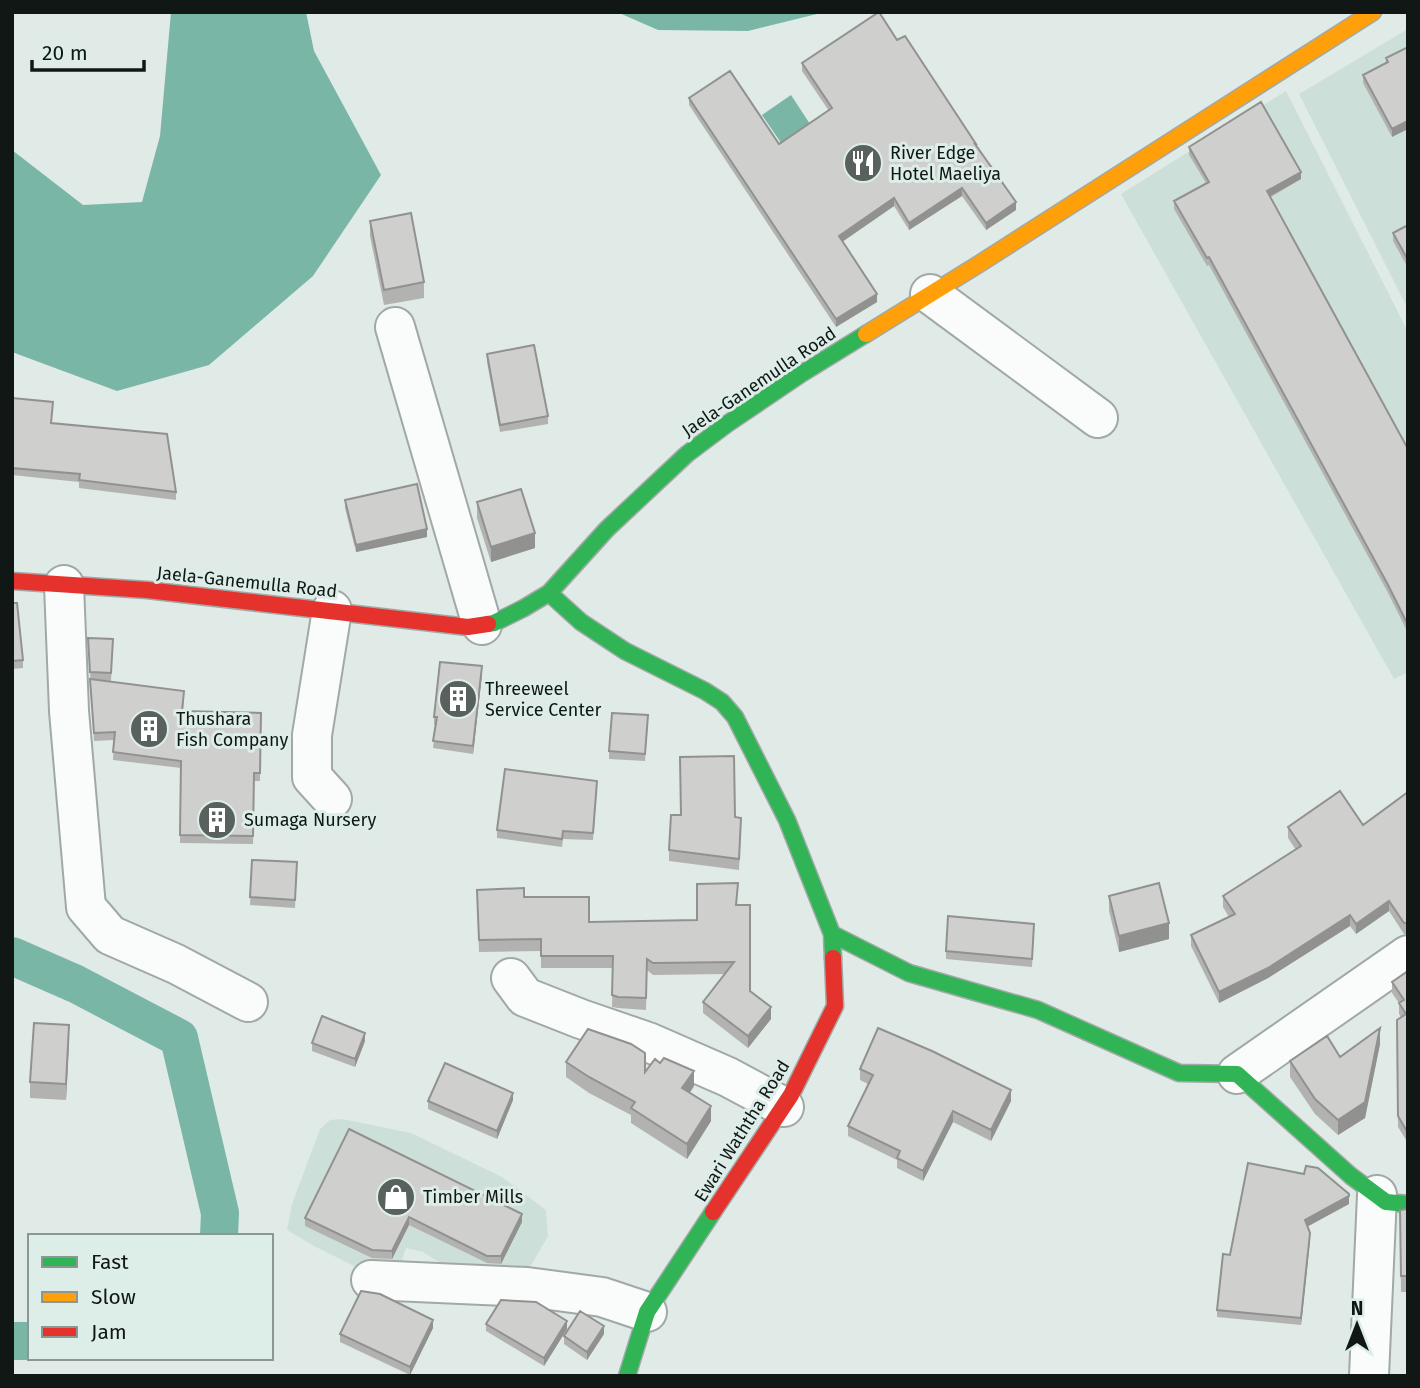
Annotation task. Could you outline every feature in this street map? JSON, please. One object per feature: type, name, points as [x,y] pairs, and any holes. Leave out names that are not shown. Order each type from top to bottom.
[{"type":"street","name":"Jaela-Ganemulla Road","points":[[12,581],[147,590],[468,627],[494,623],[549,593],[607,530],[687,454],[727,424],[801,374],[1289,68],[1373,12]]},
{"type":"street","points":[[930,294],[1098,418]]},
{"type":"street","points":[[396,327],[482,625]]},
{"type":"street","points":[[64,585],[69,711],[86,907],[110,935],[176,964],[248,1002]]},
{"type":"street","name":"Ewari Waththa Road","points":[[549,593],[581,621],[625,651],[705,691],[729,709],[788,820],[832,934],[835,1006],[784,1107],[647,1312],[627,1376]]},
{"type":"street","points":[[331,610],[312,735],[312,777],[331,799]]},
{"type":"street","points":[[832,934],[909,973],[1038,1010],[1179,1073],[1237,1074],[1408,955]]},
{"type":"street","points":[[511,978],[525,997],[648,1042],[729,1077],[784,1107]]},
{"type":"street","points":[[1237,1074],[1351,1175],[1392,1200],[1369,1376]]},
{"type":"street","points":[[371,1280],[527,1287],[602,1297],[647,1312]]},
{"type":"shaded area","points":[[171,12],[306,12],[314,51],[381,175],[313,276],[209,365],[117,391],[12,352],[12,150],[83,205],[142,202],[160,136]]},
{"type":"shaded area","points":[[617,12],[825,12],[748,31],[658,30]]},
{"type":"shaded area","points":[[1408,29],[1408,309],[1299,94]]},
{"type":"shaded area","points":[[1286,91],[1408,332],[1408,672],[1394,679],[1121,194]]},
{"type":"shaded area","points":[[791,95],[829,153],[801,172],[762,115]]},
{"type":"shaded area","points":[[342,1119],[411,1133],[502,1177],[546,1210],[548,1236],[522,1281],[453,1271],[423,1252],[406,1248],[396,1276],[364,1271],[287,1230],[292,1204],[320,1129],[330,1120]]},
{"type":"building","points":[[879,12],[897,40],[905,36],[1016,202],[986,223],[962,188],[909,223],[894,198],[839,236],[877,294],[836,319],[689,98],[730,71],[779,144],[832,108],[802,63]]},
{"type":"building","points":[[1408,47],[1408,121],[1392,129],[1363,75],[1388,62],[1386,58]]},
{"type":"building","points":[[1261,102],[1301,172],[1267,191],[1408,449],[1408,625],[1209,257],[1207,258],[1174,201],[1209,182],[1189,147]]},
{"type":"building","points":[[411,213],[424,282],[384,290],[370,221]]},
{"type":"building","points":[[1408,225],[1408,260],[1393,233]]},
{"type":"building","points":[[534,345],[548,416],[500,425],[487,354]]},
{"type":"building","points":[[12,398],[53,402],[51,423],[167,434],[176,492],[79,480],[80,474],[12,468]]},
{"type":"building","points":[[417,484],[427,529],[356,545],[345,500]]},
{"type":"building","points":[[521,489],[535,533],[491,547],[477,502]]},
{"type":"building","points":[[12,603],[17,603],[23,660],[12,661]]},
{"type":"building","points":[[88,638],[113,639],[111,673],[90,672]]},
{"type":"building","name":"Threeweel Service Center","points":[[440,662],[482,666],[473,746],[433,741]]},
{"type":"building","points":[[90,679],[184,691],[182,711],[261,713],[260,773],[254,773],[253,836],[180,835],[181,761],[113,752],[115,732],[94,733]]},
{"type":"building","points":[[612,713],[648,715],[645,754],[609,751]]},
{"type":"building","points":[[734,756],[735,817],[741,818],[739,859],[669,850],[671,815],[681,815],[680,757]]},
{"type":"building","points":[[505,769],[597,781],[593,833],[563,831],[562,839],[497,830]]},
{"type":"building","points":[[1340,791],[1363,825],[1408,792],[1408,923],[1404,923],[1389,901],[1356,924],[1350,915],[1268,968],[1219,992],[1191,935],[1235,914],[1223,896],[1301,846],[1288,827]]},
{"type":"building","points":[[252,860],[297,862],[295,900],[250,897]]},
{"type":"building","points":[[738,883],[736,905],[750,905],[750,991],[771,1007],[748,1036],[703,1002],[734,962],[653,963],[647,959],[646,998],[618,997],[612,995],[613,956],[541,956],[541,939],[479,940],[477,890],[524,888],[524,897],[589,897],[589,922],[697,920],[697,884]]},
{"type":"building","points":[[1159,883],[1169,923],[1119,936],[1109,896]]},
{"type":"building","points":[[948,916],[1034,924],[1032,959],[946,951]]},
{"type":"building","points":[[1408,971],[1408,1133],[1398,1116],[1397,1020],[1406,1014],[1399,1003],[1404,1000],[1392,982]]},
{"type":"building","points":[[322,1016],[365,1033],[355,1059],[312,1043]]},
{"type":"building","points":[[34,1023],[69,1025],[66,1084],[30,1082]]},
{"type":"building","points":[[878,1028],[1011,1090],[991,1130],[953,1111],[923,1171],[897,1158],[900,1151],[848,1126],[873,1075],[860,1069]]},
{"type":"building","points":[[1380,1028],[1365,1102],[1338,1120],[1315,1099],[1290,1061],[1327,1036],[1340,1057]]},
{"type":"building","points":[[588,1029],[631,1044],[645,1053],[645,1072],[655,1059],[660,1063],[664,1058],[694,1071],[682,1088],[711,1106],[687,1144],[631,1108],[635,1102],[566,1062]]},
{"type":"building","points":[[445,1063],[513,1093],[497,1131],[428,1101]]},
{"type":"building","name":"Timber Mills","points":[[349,1129],[522,1214],[501,1256],[487,1256],[409,1217],[392,1251],[372,1250],[305,1218]]},
{"type":"building","points":[[1248,1163],[1304,1174],[1306,1166],[1318,1168],[1349,1194],[1305,1220],[1310,1233],[1301,1318],[1217,1310],[1223,1254],[1230,1255]]},
{"type":"building","points":[[1408,1209],[1408,1276],[1401,1276],[1400,1210]]},
{"type":"building","points":[[361,1291],[380,1294],[433,1320],[410,1367],[340,1334]]},
{"type":"building","points":[[501,1300],[536,1302],[567,1321],[544,1358],[486,1324]]},
{"type":"building","points":[[580,1311],[604,1326],[587,1352],[564,1336]]},
{"type":"waterway","points":[[12,956],[76,984],[179,1038],[220,1213],[219,1234]]},
{"type":"waterway","points":[[12,1341],[28,1341]]},
{"type":"traffic: fast","points":[[488,624],[549,593],[607,529],[687,454],[801,374],[866,334]]},
{"type":"traffic: fast","points":[[549,593],[581,622],[625,651],[705,691],[722,702],[735,717],[787,820],[832,934],[833,958]]},
{"type":"traffic: fast","points":[[832,934],[909,973],[1038,1010],[1179,1073],[1237,1074],[1351,1176],[1386,1202],[1408,1204]]},
{"type":"traffic: fast","points":[[627,1376],[647,1312],[713,1212]]},
{"type":"traffic: slow","points":[[866,334],[1373,12]]},
{"type":"traffic: jam","points":[[12,581],[147,590],[468,627],[488,624]]},
{"type":"traffic: jam","points":[[713,1212],[791,1095],[835,1006],[833,958]]},
{"type":"place","name":"River Edge Hotel Maeliya","points":[[863,163]]},
{"type":"place","name":"Threeweel Service Center","points":[[458,699]]},
{"type":"place","name":"Thushara Fish Company","points":[[149,729]]},
{"type":"place","name":"Sumaga Nursery","points":[[217,820]]},
{"type":"place","name":"Timber Mills","points":[[396,1197]]}]
